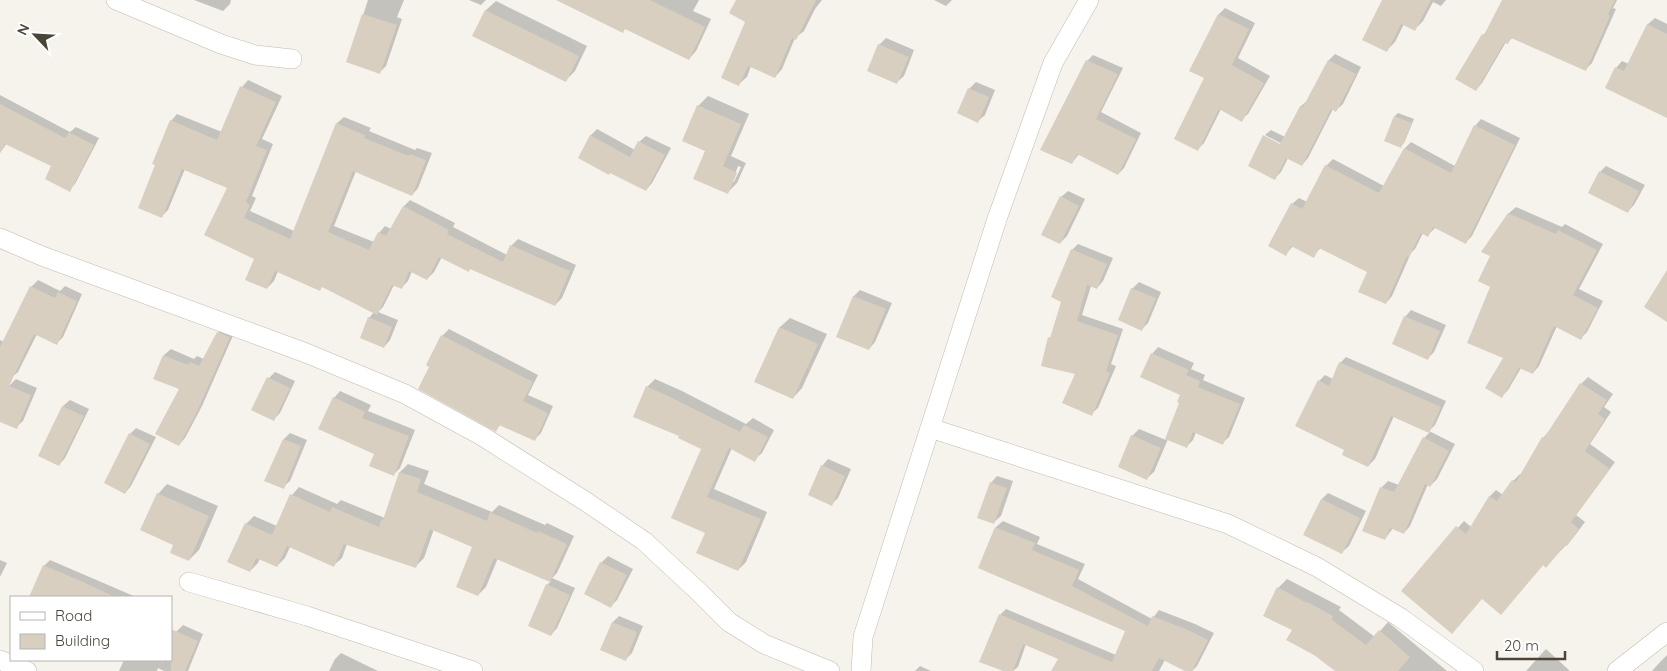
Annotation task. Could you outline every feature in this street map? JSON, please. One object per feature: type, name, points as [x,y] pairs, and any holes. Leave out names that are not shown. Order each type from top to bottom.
[{"type":"street","points":[[116,0],[221,44],[255,55],[292,59]]},
{"type":"street","points":[[861,671],[863,637],[997,219],[1053,63],[1089,0]]},
{"type":"street","points":[[0,238],[42,256],[306,353],[405,394],[482,436],[644,541],[729,622],[764,644],[830,671]]},
{"type":"street","points":[[930,428],[1228,524],[1317,567],[1393,613],[1474,671]]},
{"type":"street","points":[[189,582],[307,616],[473,671]]},
{"type":"street","points":[[1617,671],[1667,632]]},
{"type":"street","points":[[0,660],[27,671]]},
{"type":"building","points":[[556,0],[650,0],[705,27],[689,60],[625,29],[623,33]]},
{"type":"building","points":[[736,0],[816,0],[796,40],[792,38],[775,78],[748,66],[739,86],[721,78],[745,22],[729,13]]},
{"type":"building","points":[[1382,0],[1431,0],[1415,31],[1401,24],[1387,52],[1362,40]]},
{"type":"building","points":[[1502,0],[1615,0],[1586,71],[1511,38],[1508,44],[1504,43],[1476,91],[1455,79],[1482,34],[1484,35]]},
{"type":"building","points":[[485,10],[579,56],[566,82],[472,36]]},
{"type":"building","points":[[362,14],[397,25],[380,74],[346,62]]},
{"type":"building","points":[[1218,14],[1249,29],[1232,65],[1264,83],[1242,122],[1219,109],[1198,151],[1174,139],[1204,78],[1189,71]]},
{"type":"building","points":[[1647,24],[1667,34],[1667,118],[1605,88],[1615,67],[1624,71]]},
{"type":"building","points":[[878,44],[909,57],[897,84],[867,71]]},
{"type":"building","points":[[1086,60],[1118,74],[1096,119],[1136,139],[1118,175],[1077,154],[1072,164],[1040,150]]},
{"type":"building","points":[[1328,60],[1356,74],[1336,112],[1331,109],[1302,166],[1286,158],[1275,180],[1248,166],[1263,135],[1280,144],[1300,106],[1303,107]]},
{"type":"building","points":[[240,86],[276,102],[256,146],[267,150],[246,202],[250,205],[244,218],[290,239],[336,123],[365,135],[364,138],[409,156],[410,154],[426,160],[412,196],[353,171],[328,232],[369,250],[378,232],[386,236],[403,206],[449,230],[447,234],[503,262],[510,245],[570,271],[555,306],[470,269],[469,272],[439,257],[427,280],[409,271],[402,289],[392,285],[377,315],[322,287],[320,291],[275,271],[267,289],[245,280],[254,259],[204,235],[227,188],[182,169],[162,218],[138,208],[155,165],[152,164],[170,120],[217,140]]},
{"type":"building","points":[[968,88],[989,97],[978,123],[957,113]]},
{"type":"building","points":[[0,104],[65,138],[69,132],[94,145],[70,192],[45,179],[51,166],[5,144],[0,153]]},
{"type":"building","points":[[697,105],[741,124],[723,166],[737,173],[728,194],[693,179],[705,151],[682,141]]},
{"type":"building","points":[[1394,116],[1412,123],[1401,148],[1384,141]]},
{"type":"building","points":[[1474,125],[1515,145],[1466,244],[1433,227],[1428,237],[1421,233],[1409,257],[1407,256],[1386,304],[1358,292],[1367,272],[1319,248],[1314,258],[1291,246],[1286,256],[1268,246],[1291,203],[1302,209],[1325,165],[1379,193],[1404,148],[1451,173]]},
{"type":"building","points":[[590,135],[630,157],[638,141],[665,155],[646,191],[610,173],[609,175],[578,158]]},
{"type":"building","points":[[1599,171],[1639,191],[1628,213],[1588,193]]},
{"type":"building","points":[[1060,196],[1079,206],[1060,244],[1041,235]]},
{"type":"building","points":[[1508,213],[1556,234],[1558,230],[1597,250],[1573,295],[1598,308],[1581,340],[1554,326],[1533,374],[1519,368],[1502,398],[1485,388],[1503,358],[1467,343],[1490,287],[1478,281],[1490,256],[1481,252]]},
{"type":"building","points":[[1071,249],[1107,264],[1097,289],[1087,285],[1077,321],[1118,335],[1106,371],[1110,373],[1092,416],[1062,403],[1075,374],[1041,366],[1048,337],[1050,338],[1061,302],[1051,297]]},
{"type":"building","points":[[1667,270],[1667,322],[1644,307]]},
{"type":"building","points":[[30,286],[55,298],[58,292],[77,301],[57,345],[34,334],[9,386],[31,395],[17,429],[0,422],[0,347]]},
{"type":"building","points":[[1131,288],[1156,298],[1142,331],[1118,320]]},
{"type":"building","points":[[853,296],[886,309],[869,350],[836,337]]},
{"type":"building","points":[[1404,316],[1440,331],[1428,360],[1392,344]]},
{"type":"building","points":[[368,317],[392,327],[384,348],[360,338]]},
{"type":"building","points":[[779,327],[818,344],[793,399],[754,382]]},
{"type":"building","points":[[217,332],[230,337],[196,414],[179,446],[155,434],[179,389],[153,379],[163,355],[188,365],[190,362],[199,366]]},
{"type":"building","points":[[441,335],[533,382],[523,401],[548,413],[535,441],[499,425],[496,432],[418,389],[429,367],[426,365]]},
{"type":"building","points":[[1151,353],[1189,370],[1186,375],[1200,381],[1198,387],[1240,404],[1223,445],[1193,432],[1187,448],[1165,439],[1179,403],[1177,402],[1180,395],[1140,377]]},
{"type":"building","points":[[1339,362],[1441,407],[1429,433],[1391,416],[1368,467],[1342,455],[1344,450],[1295,426],[1318,380],[1329,386]]},
{"type":"building","points":[[267,377],[290,388],[274,421],[251,410]]},
{"type":"building","points":[[1580,383],[1607,400],[1598,414],[1605,419],[1585,451],[1610,469],[1571,522],[1579,529],[1567,546],[1565,545],[1546,568],[1543,565],[1501,615],[1482,599],[1452,634],[1401,591],[1456,526],[1466,534],[1489,496],[1497,501],[1512,480],[1516,482],[1542,437],[1544,438]]},
{"type":"building","points":[[646,386],[740,432],[744,425],[768,437],[755,462],[729,448],[707,497],[761,519],[738,571],[696,553],[705,533],[671,518],[701,449],[678,438],[679,436],[633,417]]},
{"type":"building","points":[[333,397],[365,412],[362,418],[409,436],[394,476],[369,466],[374,454],[318,429]]},
{"type":"building","points":[[62,406],[84,416],[59,466],[38,456]]},
{"type":"building","points":[[129,433],[150,444],[125,494],[104,483]]},
{"type":"building","points":[[1131,435],[1161,448],[1147,480],[1118,467]]},
{"type":"building","points":[[1423,437],[1449,451],[1430,487],[1425,484],[1404,534],[1390,528],[1385,540],[1362,531],[1380,487],[1394,492]]},
{"type":"building","points":[[283,439],[301,446],[284,489],[264,481]]},
{"type":"building","points":[[821,465],[845,476],[832,506],[808,495]]},
{"type":"building","points":[[399,472],[421,479],[417,492],[487,521],[490,512],[567,544],[550,582],[494,558],[478,596],[456,587],[472,547],[430,529],[416,568],[344,544],[334,567],[287,546],[277,567],[256,558],[250,572],[227,562],[245,523],[272,535],[290,494],[330,512],[332,507],[379,527]]},
{"type":"building","points":[[990,482],[1007,488],[994,524],[977,518]]},
{"type":"building","points":[[157,493],[209,516],[189,561],[170,553],[173,545],[140,530]]},
{"type":"building","points":[[1321,499],[1360,518],[1342,554],[1303,535]]},
{"type":"building","points":[[995,527],[1035,543],[1032,550],[1079,570],[1072,586],[1148,626],[1152,616],[1208,640],[1192,671],[1185,671],[1159,658],[1152,671],[1051,671],[1058,659],[1023,644],[1013,671],[1003,671],[979,662],[999,614],[1112,662],[1125,631],[978,568]]},
{"type":"building","points":[[600,562],[627,575],[611,608],[584,594]]},
{"type":"building","points":[[43,565],[113,596],[29,596]]},
{"type":"building","points":[[546,584],[570,595],[551,636],[528,626]]},
{"type":"building","points":[[1277,587],[1333,616],[1332,620],[1366,645],[1379,630],[1410,657],[1398,671],[1335,671],[1314,655],[1286,640],[1292,630],[1263,616]]},
{"type":"building","points":[[612,622],[637,632],[626,661],[600,650]]},
{"type":"building","points":[[172,629],[198,641],[185,671],[171,671]]}]
